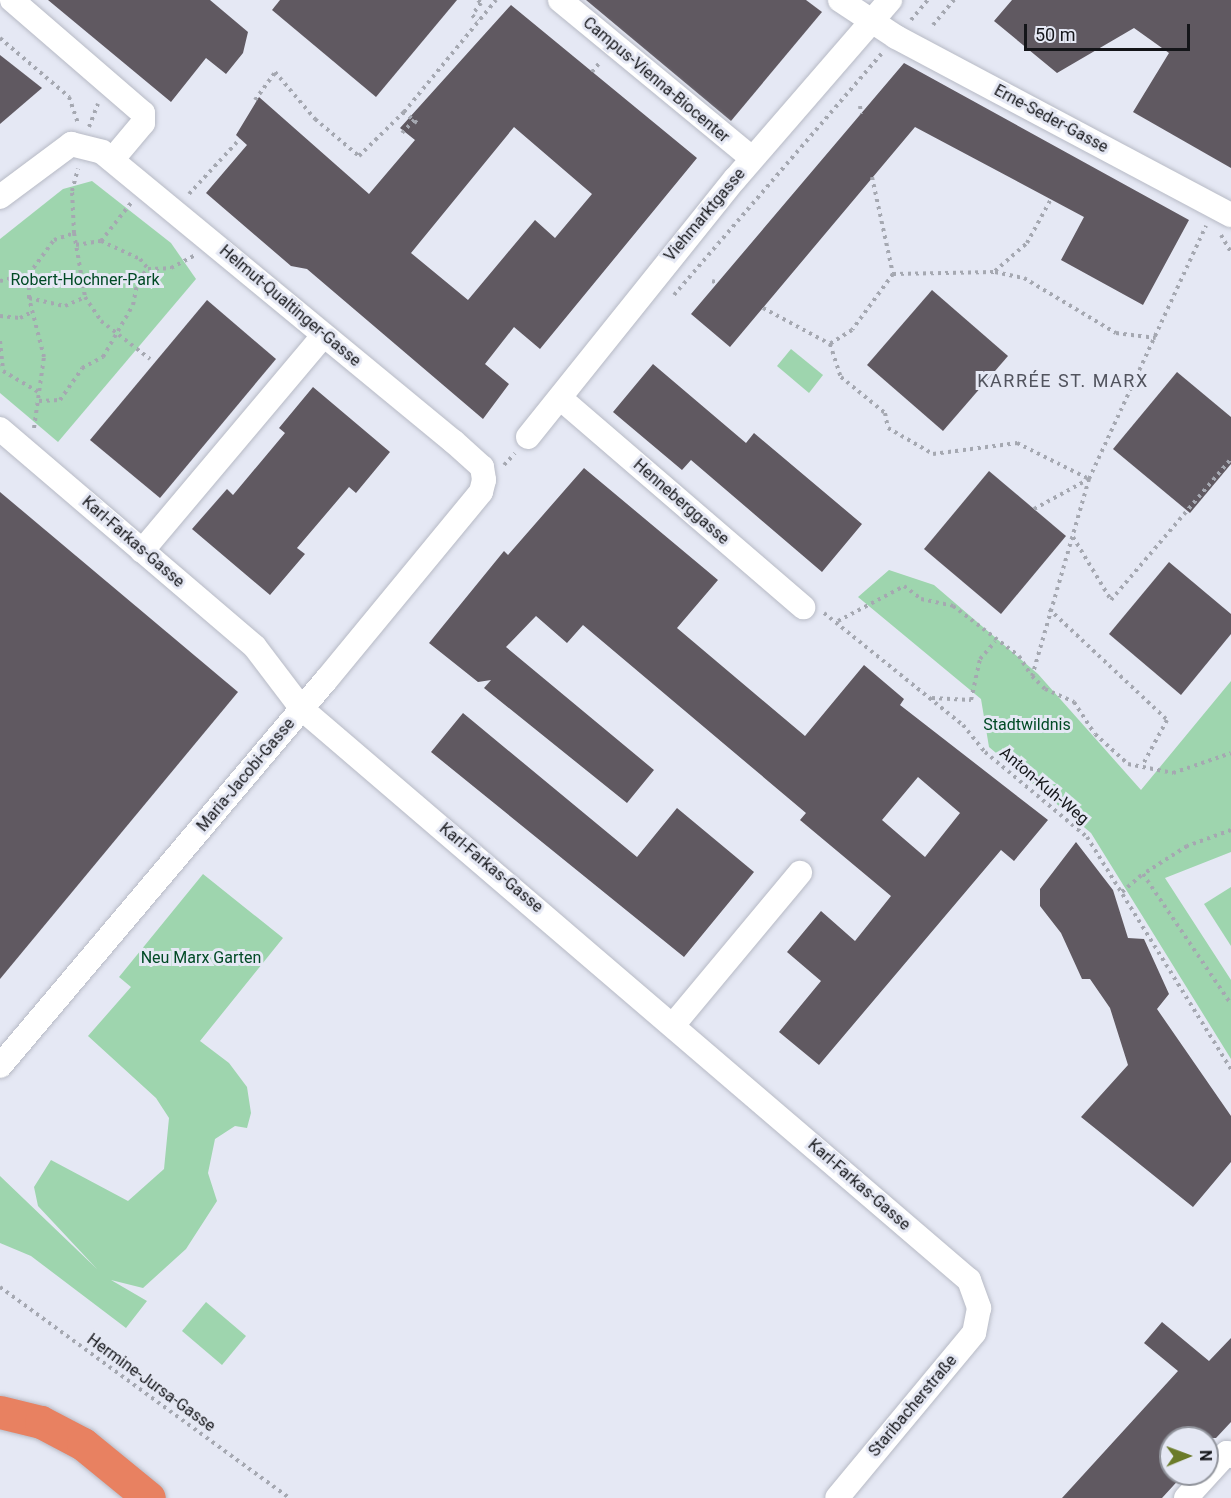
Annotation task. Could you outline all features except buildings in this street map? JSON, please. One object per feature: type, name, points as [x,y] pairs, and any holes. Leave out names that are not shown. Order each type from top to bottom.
[{"type":"highway","points":[[0,1412],[41,1422],[75,1439],[149,1498]]},
{"type":"street","points":[[12,0],[143,113],[143,123],[112,160]]},
{"type":"street","name":"Campus-Vienna-Biocenter","points":[[560,0],[673,84],[753,158]]},
{"type":"street","name":"Erne-Seder-Gasse","points":[[840,0],[896,37],[1223,211]]},
{"type":"street","name":"Viehmarktgasse","points":[[528,437],[753,158],[890,0]]},
{"type":"street","points":[[0,197],[58,150],[84,144]]},
{"type":"street","name":"Helmut-Qualtinger-Gasse","points":[[84,144],[112,160],[216,244],[475,460],[484,480]]},
{"type":"street","points":[[142,551],[324,335]]},
{"type":"street","name":"Henneberggasse","points":[[560,398],[803,607]]},
{"type":"street","name":"Karl-Farkas-Gasse","points":[[0,429],[269,661],[302,709],[674,1024],[969,1280],[979,1308]]},
{"type":"street","name":"Maria-Jacobi-Gasse","points":[[0,1066],[302,709],[481,492],[484,480]]},
{"type":"street","points":[[674,1024],[800,873]]},
{"type":"street","name":"Staribacherstraße","points":[[837,1498],[974,1333],[979,1308]]},
{"type":"street","points":[[1186,1498],[1227,1453],[1231,1456]]},
{"type":"path","points":[[478,0],[481,3],[472,15],[478,21]]},
{"type":"path","points":[[255,100],[275,72],[315,119],[359,156],[404,112],[496,0]]},
{"type":"path","points":[[667,303],[928,0]]},
{"type":"path","points":[[933,25],[954,0]]},
{"type":"path","points":[[0,38],[69,97]]},
{"type":"path","points":[[860,106],[861,114]]},
{"type":"path","points":[[402,133],[416,121],[404,112]]},
{"type":"path","points":[[76,245],[101,241],[161,200],[240,139]]},
{"type":"path","points":[[84,144],[72,191],[74,233],[85,297],[116,333],[150,359]]},
{"type":"path","points":[[830,344],[852,330],[893,274],[872,177]]},
{"type":"path","points":[[995,272],[1027,243],[1051,199]]},
{"type":"path","points":[[1032,676],[1049,609],[1089,479],[1156,338],[1223,211]]},
{"type":"path","points":[[29,453],[39,402],[43,338],[32,312],[29,298],[29,274],[54,240],[74,233]]},
{"type":"path","points":[[101,241],[140,259],[148,269]]},
{"type":"path","points":[[39,402],[60,400],[82,368],[103,357],[133,305],[138,279],[148,269],[171,268],[216,244]]},
{"type":"path","points":[[893,274],[995,272],[1024,278],[1116,333],[1156,338]]},
{"type":"path","points":[[0,281],[29,274]]},
{"type":"path","points":[[712,280],[718,283]]},
{"type":"path","points":[[29,298],[65,306],[85,297]]},
{"type":"path","points":[[763,308],[830,344],[841,377],[885,413],[888,428],[933,454],[1017,444],[1089,479]]},
{"type":"path","points":[[0,316],[20,318],[32,312]]},
{"type":"path","points":[[0,341],[3,371],[40,393]]},
{"type":"path","points":[[484,480],[528,437]]},
{"type":"path","points":[[1072,537],[1111,600],[1231,459]]},
{"type":"path","points":[[1034,509],[1089,479]]},
{"type":"path","points":[[838,621],[904,586],[921,599],[953,606],[995,642],[1019,656],[1032,676],[1045,689],[1074,702],[1095,734],[1128,764],[1173,773],[1231,753]]},
{"type":"path","name":"Anton-Kuh-Weg","points":[[803,607],[838,621],[931,698],[985,752],[1087,837],[1231,1069]]},
{"type":"path","points":[[1049,609],[1167,720],[1142,766]]},
{"type":"path","points":[[931,698],[971,700],[980,659],[995,642]]},
{"type":"path","points":[[1122,892],[1143,874],[1187,846],[1231,830]]},
{"type":"path","points":[[1143,874],[1231,1004]]},
{"type":"path","name":"Hermine-Jursa-Gasse","points":[[0,1287],[288,1498]]},
{"type":"green space","name":"Robert-Hochner-Park","points":[[92,181],[171,243],[196,279],[58,442],[0,393],[0,239],[63,189]]},
{"type":"green space","points":[[791,349],[823,375],[809,393],[777,366]]},
{"type":"green space","name":"Stadtwildnis","points":[[889,570],[934,585],[1038,674],[1141,790],[1231,681],[1231,852],[1165,878],[1231,980],[1231,1059],[1091,833],[989,747],[981,699],[858,597]]},
{"type":"green space","name":"Neu Marx Garten","points":[[203,874],[283,938],[200,1041],[229,1063],[247,1087],[251,1113],[247,1128],[235,1126],[215,1139],[208,1173],[217,1201],[186,1249],[143,1288],[111,1280],[147,1301],[126,1328],[31,1256],[0,1243],[0,1176],[97,1269],[38,1206],[34,1187],[51,1160],[128,1201],[164,1169],[169,1118],[156,1098],[88,1036],[131,987],[119,977]]},
{"type":"green space","points":[[1231,887],[1231,946],[1204,904]]},
{"type":"green space","points":[[206,1302],[246,1336],[222,1365],[182,1331]]},
{"type":"district","name":"KARRÉE ST. MARX","points":[[1063,381]]}]
